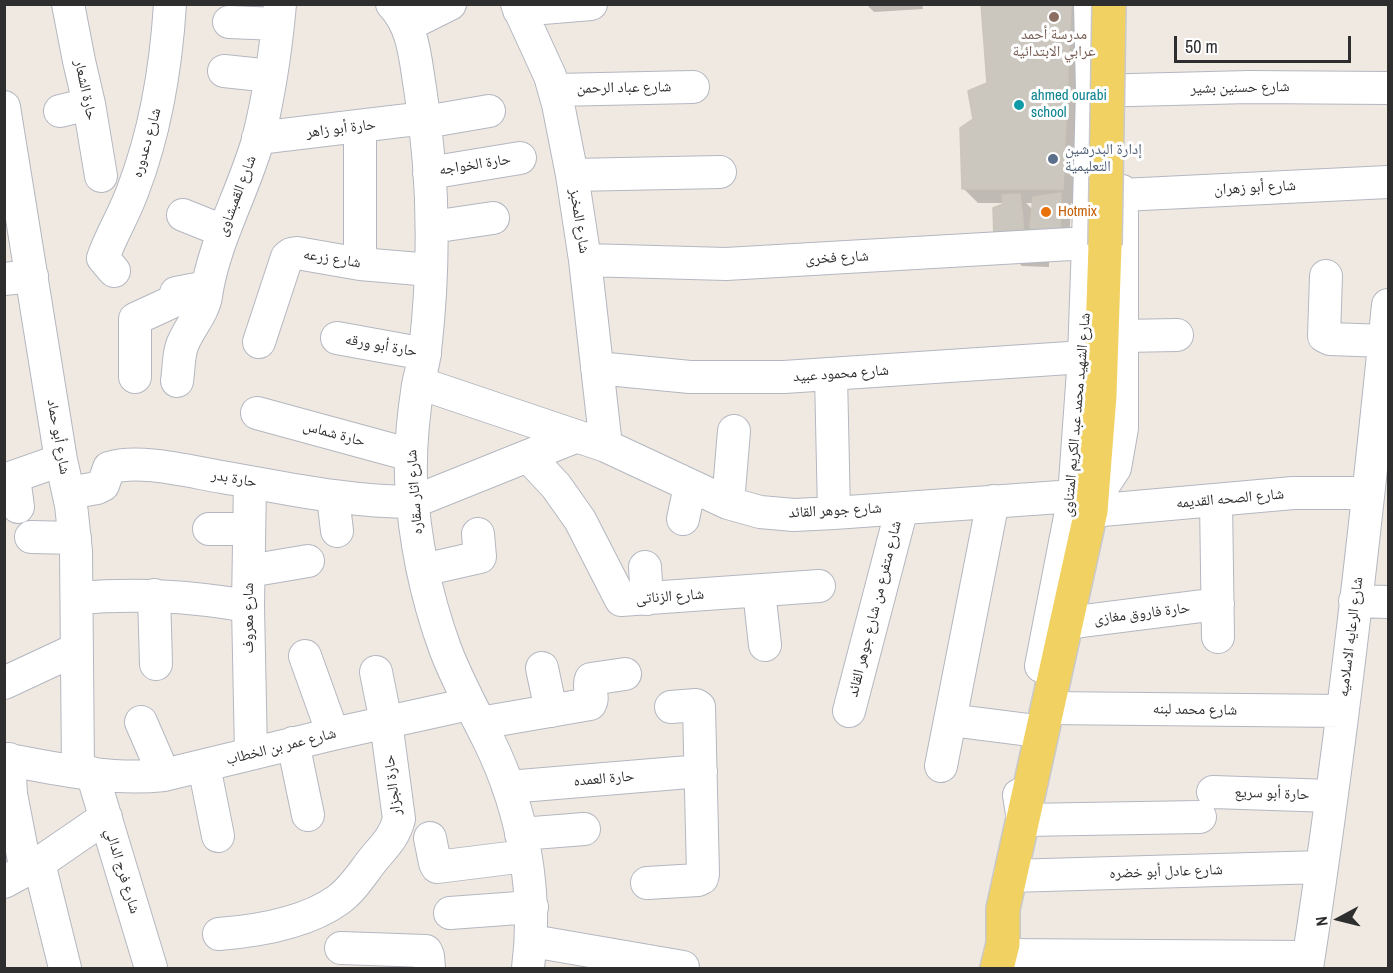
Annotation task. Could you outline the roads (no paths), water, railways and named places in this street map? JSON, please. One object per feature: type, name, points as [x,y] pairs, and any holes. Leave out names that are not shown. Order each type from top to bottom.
[{"type":"main road","points":[[990,964],[1004,932],[1003,909],[1023,820],[1038,719],[1067,623],[1100,395],[1096,244],[1109,4]]},
{"type":"street","name":"حارة الشعار","points":[[68,4],[79,61],[75,108],[101,176]]},
{"type":"street","name":"شارع دعدوره","points":[[114,271],[103,258],[133,191],[156,120],[167,48],[170,4]]},
{"type":"street","points":[[400,15],[450,4]]},
{"type":"street","points":[[518,7],[591,4]]},
{"type":"street","name":"شارع الشهيد محمد عبد الكريم المتناوى","points":[[1038,719],[1086,503],[1084,357],[1096,244],[1090,4]]},
{"type":"street","name":"شارع الشهيد محمد عبد الكريم المتناوى","points":[[1086,503],[1115,468],[1122,428],[1124,4]]},
{"type":"street","name":"شارع المخبز","points":[[518,7],[555,90],[573,175],[606,446]]},
{"type":"street","points":[[229,22],[279,14]]},
{"type":"street","name":"شارع القمبشاوى","points":[[177,381],[184,340],[206,298],[223,231],[243,184],[258,138],[271,76],[279,14]]},
{"type":"street","name":"شارع اثار سقاره","points":[[400,15],[425,120],[432,227],[431,270],[422,368],[411,455],[413,502],[430,602],[446,650],[474,713],[490,742],[508,787],[523,845],[532,908],[530,955]]},
{"type":"street","points":[[224,71],[271,76]]},
{"type":"street","name":"شارع عباد الرحمن","points":[[555,90],[693,87]]},
{"type":"street","name":"شارع حسنين بشير","points":[[1092,91],[1249,87],[1389,88]]},
{"type":"street","name":"شارع أبو حماد","points":[[4,107],[18,277],[69,493],[75,538],[77,650],[85,772]]},
{"type":"street","name":"حارة أبو زاهر","points":[[258,138],[489,111]]},
{"type":"street","points":[[360,127],[360,264]]},
{"type":"street","name":"حارة الخواجه","points":[[429,173],[520,158]]},
{"type":"street","points":[[573,175],[720,172]]},
{"type":"street","name":"شارع أبو زهران","points":[[1122,195],[1389,182]]},
{"type":"street","points":[[183,215],[223,231]]},
{"type":"street","points":[[432,227],[493,218]]},
{"type":"street","name":"شارع فخرى","points":[[585,260],[726,264],[1096,244]]},
{"type":"street","name":"شارع زرعه","points":[[259,342],[287,257],[291,254],[297,253],[360,264],[431,270]]},
{"type":"street","points":[[1326,276],[1324,336],[1330,339],[1385,341]]},
{"type":"street","points":[[184,340],[135,368],[135,318],[174,301],[176,293],[207,287]]},
{"type":"street","name":"شارع الرعايه الاسلاميه","points":[[1307,963],[1322,867],[1355,601],[1376,478],[1389,305]]},
{"type":"street","points":[[1122,336],[1177,335]]},
{"type":"street","name":"حارة أبو ورقه","points":[[337,338],[422,368]]},
{"type":"street","name":"شارع محمود عبيد","points":[[597,368],[737,378],[831,375],[1084,357]]},
{"type":"street","name":"شارع جوهر القائد","points":[[422,368],[575,437],[606,446],[728,503],[771,513],[794,515],[834,513],[993,501],[1086,503]]},
{"type":"street","points":[[831,375],[834,513]]},
{"type":"street","name":"حارة شماس","points":[[257,413],[411,455]]},
{"type":"street","points":[[728,503],[734,431]]},
{"type":"street","points":[[413,502],[575,437]]},
{"type":"street","name":"شارع الزناتى","points":[[528,456],[556,486],[580,520],[601,558],[618,597],[624,600],[819,586]]},
{"type":"street","points":[[12,488],[61,460]]},
{"type":"street","name":"حارة بدر","points":[[69,493],[103,485],[109,468],[158,466],[333,497],[413,502]]},
{"type":"street","name":"شارع الصحه القديمه","points":[[1086,503],[1216,501],[1293,493],[1376,478]]},
{"type":"street","name":"شارع معروف","points":[[250,482],[248,606],[251,754]]},
{"type":"street","points":[[683,519],[690,486]]},
{"type":"street","points":[[333,497],[337,531]]},
{"type":"street","points":[[941,766],[993,501]]},
{"type":"street","points":[[1216,501],[1218,637]]},
{"type":"street","name":"شارع متفرع من شارع جوهر القائد","points":[[849,711],[902,508]]},
{"type":"street","points":[[209,529],[249,529]]},
{"type":"street","points":[[423,570],[480,557],[478,534]]},
{"type":"street","points":[[31,537],[75,538]]},
{"type":"street","points":[[249,571],[308,561]]},
{"type":"street","points":[[645,567],[647,599]]},
{"type":"street","points":[[759,591],[765,645]]},
{"type":"street","points":[[77,598],[154,595],[206,599],[248,606]]},
{"type":"street","points":[[154,595],[156,664]]},
{"type":"street","points":[[1355,601],[1389,602]]},
{"type":"street","name":"حارة فاروق مغازى","points":[[1067,623],[1218,604]]},
{"type":"street","points":[[4,683],[77,650]]},
{"type":"street","points":[[305,656],[333,734]]},
{"type":"street","points":[[542,668],[551,711]]},
{"type":"street","name":"حارة الجزار","points":[[219,934],[250,932],[281,925],[339,900],[395,832],[399,819],[386,722],[376,672]]},
{"type":"street","name":"شارع عمر بن الخطاب","points":[[7,759],[116,777],[140,778],[164,775],[386,722],[474,713],[551,711],[590,704],[591,679],[626,674]]},
{"type":"street","points":[[647,883],[698,880],[703,877],[699,706],[671,707]]},
{"type":"street","name":"شارع محمد لبنه","points":[[950,720],[1342,711]]},
{"type":"street","points":[[141,722],[164,775]]},
{"type":"street","points":[[293,743],[308,815]]},
{"type":"street","points":[[7,759],[23,872],[65,969]]},
{"type":"street","points":[[204,766],[218,836]]},
{"type":"street","name":"حارة العمده","points":[[508,787],[700,771]]},
{"type":"street","name":"شارع فرج الدالي","points":[[85,772],[106,817],[151,969]]},
{"type":"street","name":"حارة أبو سريع","points":[[1023,820],[1331,796]]},
{"type":"street","points":[[23,872],[106,817]]},
{"type":"street","points":[[430,838],[435,863],[437,867],[442,867],[584,829]]},
{"type":"street","name":"شارع عادل أبو خضره","points":[[1010,876],[1322,867]]},
{"type":"street","points":[[339,900],[342,958],[426,951],[429,969]]},
{"type":"street","points":[[450,914],[532,908]]},
{"type":"street","points":[[530,955],[683,967]]},
{"type":"street","points":[[990,964],[1307,963]]},
{"type":"place","name":"مدرسة أحمد عرابي الابتدائية","points":[[1054,17]]},
{"type":"place","name":"ahmed ourabi school","points":[[1019,105]]},
{"type":"place","name":"إدارة البدرشين التعليمية","points":[[1053,159]]},
{"type":"place","name":"Hotmix","points":[[1046,212]]}]
